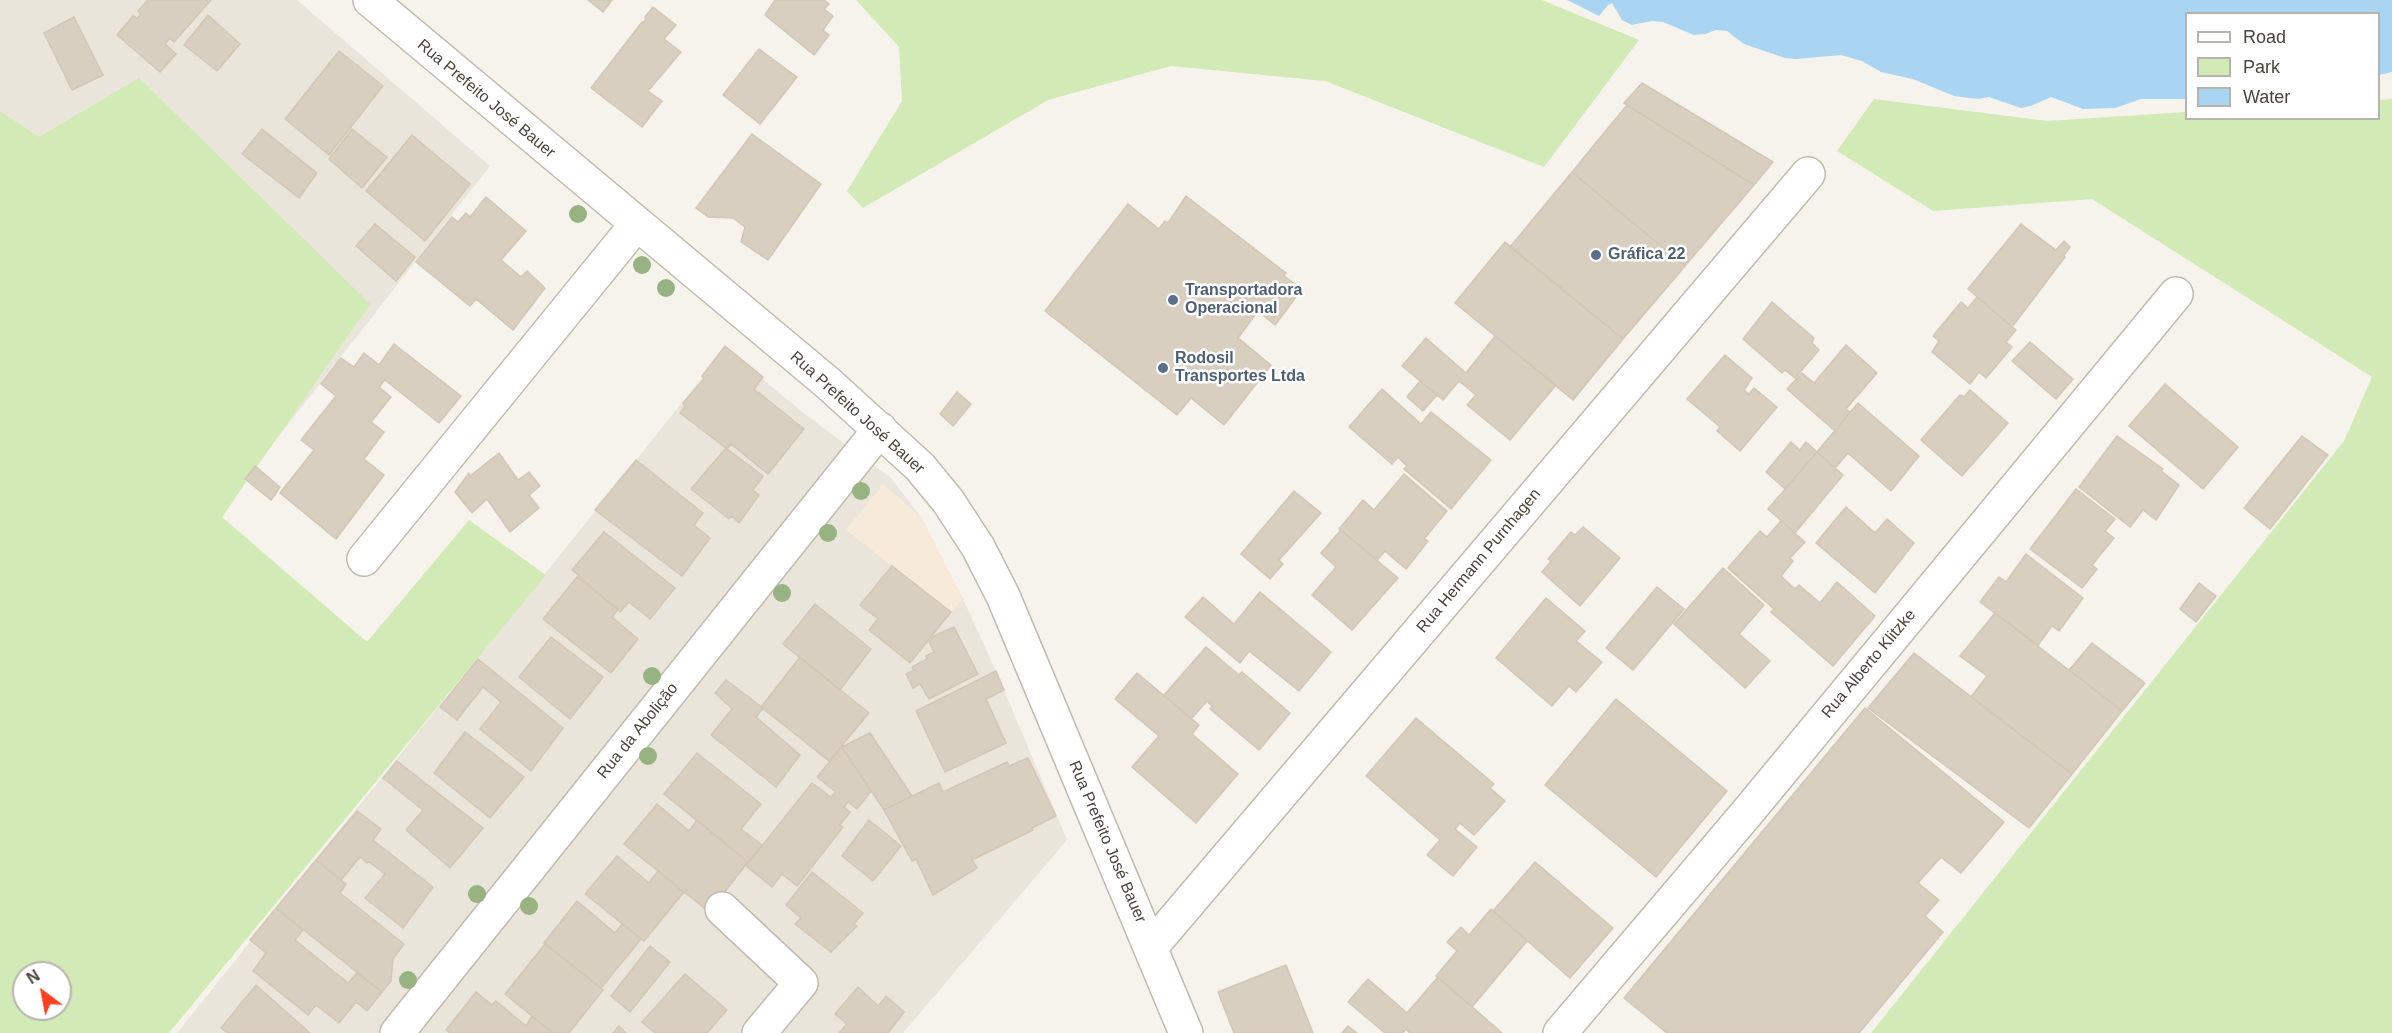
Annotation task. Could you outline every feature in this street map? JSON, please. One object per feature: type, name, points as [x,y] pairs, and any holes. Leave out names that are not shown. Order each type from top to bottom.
[{"type":"street","name":"Rua Prefeito José Bauer","points":[[370,0],[880,429],[920,466],[948,501],[978,547],[1003,596],[1044,689],[1186,1033]]},
{"type":"street","name":"Rua Hermann Purnhagen","points":[[1151,947],[1808,174]]},
{"type":"street","points":[[363,559],[636,225]]},
{"type":"street","name":"Rua Alberto Klitzke","points":[[1560,1033],[1753,805],[2176,294]]},
{"type":"street","name":"Rua da Abolição","points":[[397,1033],[880,429]]},
{"type":"street","points":[[722,909],[801,983],[759,1033]]},
{"type":"shaded area","points":[[0,0],[297,0],[490,166],[0,793]]},
{"type":"shaded area","points":[[725,349],[810,418],[891,478],[921,517],[963,599],[996,671],[1067,840],[903,1033],[177,1033]]},
{"type":"shaded area","points":[[883,484],[921,517],[963,599],[951,612],[846,530]]},
{"type":"green space","points":[[856,0],[1542,0],[1639,40],[1544,167],[1325,81],[1171,66],[1048,100],[863,208],[847,191],[902,101],[899,47]]},
{"type":"green space","points":[[139,78],[370,304],[222,517],[367,642],[469,520],[546,575],[169,1033],[0,1033],[0,111],[39,137]]},
{"type":"green space","points":[[1874,99],[2047,121],[2185,112],[2185,120],[2380,120],[2380,100],[2392,99],[2392,1033],[1871,1033],[2344,441],[2372,377],[2092,199],[1933,211],[1837,151]]},
{"type":"water","points":[[1567,0],[2392,0],[2392,72],[2380,75],[2380,12],[2185,12],[2185,99],[2141,99],[2115,108],[2083,109],[2051,97],[2021,108],[1989,97],[1978,99],[1954,96],[1913,79],[1881,72],[1862,61],[1841,55],[1785,58],[1744,44],[1727,31],[1716,30],[1694,35],[1663,22],[1652,21],[1632,25],[1622,20],[1612,3],[1599,16]]},
{"type":"building","points":[[148,0],[211,0],[174,42],[170,38],[165,44],[176,54],[160,72],[117,35],[133,16],[137,18],[141,14],[138,11]]},
{"type":"building","points":[[588,0],[612,0],[603,12]]},
{"type":"building","points":[[775,0],[824,0],[829,4],[824,9],[833,16],[823,30],[829,35],[814,55],[765,15]]},
{"type":"building","points":[[653,7],[676,25],[664,39],[681,52],[648,91],[662,101],[642,127],[591,88]]},
{"type":"building","points":[[208,15],[240,44],[217,71],[184,45]]},
{"type":"building","points":[[74,17],[103,75],[72,90],[44,33]]},
{"type":"building","points":[[759,49],[797,77],[760,124],[723,95]]},
{"type":"building","points":[[339,51],[383,86],[329,155],[285,119]]},
{"type":"building","points":[[1642,83],[1773,162],[1754,185],[1624,103]]},
{"type":"building","points":[[1627,105],[1754,185],[1685,266],[1572,172]]},
{"type":"building","points":[[262,129],[317,173],[299,198],[242,154]]},
{"type":"building","points":[[352,129],[387,157],[362,188],[329,159]]},
{"type":"building","points":[[752,134],[821,184],[768,260],[741,242],[745,227],[733,218],[708,217],[696,208]]},
{"type":"building","points":[[412,135],[470,184],[425,241],[366,191]]},
{"type":"building","name":"Gráfica 22","points":[[1572,172],[1685,266],[1623,339],[1510,247]]},
{"type":"building","name":"Transportadora Operacional","points":[[1186,196],[1286,273],[1284,276],[1302,289],[1275,325],[1258,311],[1238,338],[1271,365],[1224,425],[1191,398],[1177,415],[1045,311],[1128,204],[1159,229],[1165,221],[1168,223]]},
{"type":"building","points":[[486,197],[526,231],[501,260],[521,277],[527,271],[545,288],[513,330],[476,299],[470,306],[416,262],[452,217],[458,222],[466,213],[470,217]]},
{"type":"building","points":[[375,224],[415,257],[396,281],[356,246]]},
{"type":"building","points":[[2021,224],[2056,250],[2064,241],[2070,247],[2065,257],[2012,327],[1968,289]]},
{"type":"building","points":[[1505,242],[1623,339],[1573,400],[1455,303]]},
{"type":"building","points":[[1977,297],[2016,330],[2006,342],[2012,347],[1986,378],[1979,372],[1970,384],[1932,352],[1939,341],[1933,336],[1961,302],[1968,308]]},
{"type":"building","points":[[1772,302],[1814,338],[1812,343],[1819,350],[1795,378],[1785,370],[1782,373],[1743,339]]},
{"type":"building","points":[[1495,336],[1556,385],[1510,440],[1467,405],[1476,395],[1459,381],[1443,400],[1402,366],[1426,338],[1466,373]]},
{"type":"building","points":[[2030,342],[2073,379],[2056,399],[2012,361]]},
{"type":"building","points":[[394,344],[461,396],[439,423],[385,380],[379,387],[391,397],[371,422],[384,432],[364,459],[384,475],[336,539],[280,493],[314,450],[301,440],[336,396],[321,384],[341,358],[354,367],[364,353],[379,365]]},
{"type":"building","points":[[1846,345],[1877,373],[1846,409],[1850,412],[1835,431],[1787,389],[1802,373],[1814,383]]},
{"type":"building","points":[[725,346],[763,377],[754,389],[804,429],[768,474],[731,444],[727,449],[680,413],[685,407],[683,403],[704,379],[702,376]]},
{"type":"building","points":[[1725,355],[1752,378],[1744,390],[1749,394],[1754,388],[1777,407],[1740,451],[1717,431],[1720,427],[1687,399]]},
{"type":"building","points":[[1420,381],[1437,395],[1423,411],[1407,397]]},
{"type":"building","points":[[2165,384],[2238,447],[2203,489],[2129,426]]},
{"type":"building","points":[[1382,389],[1421,424],[1431,412],[1491,460],[1451,509],[1404,469],[1407,466],[1398,457],[1392,464],[1349,427]]},
{"type":"building","points":[[1970,390],[2008,423],[1962,476],[1921,440],[1960,395],[1964,397]]},
{"type":"building","points":[[957,392],[971,404],[953,426],[940,414]]},
{"type":"building","points":[[1858,403],[1919,456],[1891,491],[1848,453],[1835,468],[1817,452]]},
{"type":"building","points":[[2117,436],[2163,469],[2161,471],[2179,485],[2156,520],[2143,510],[2130,527],[2079,487]]},
{"type":"building","points":[[2302,436],[2328,455],[2270,529],[2244,508]]},
{"type":"building","points":[[1791,442],[1800,450],[1806,442],[1817,452],[1785,489],[1766,472]]},
{"type":"building","points":[[726,448],[763,476],[753,490],[759,495],[739,523],[732,516],[729,519],[691,489]]},
{"type":"building","points":[[1817,452],[1843,475],[1795,533],[1768,509]]},
{"type":"building","points":[[499,453],[518,480],[529,472],[540,486],[529,495],[539,508],[510,532],[487,499],[472,513],[455,492],[469,473],[470,476]]},
{"type":"building","points":[[636,460],[703,513],[694,525],[710,538],[682,576],[595,510]]},
{"type":"building","points":[[255,466],[280,487],[271,500],[245,479]]},
{"type":"building","points":[[1404,474],[1447,511],[1424,539],[1428,541],[1406,569],[1385,551],[1377,560],[1339,529],[1363,500],[1374,510]]},
{"type":"building","points":[[2076,489],[2115,519],[2105,531],[2114,538],[2092,565],[2097,569],[2082,588],[2030,549]]},
{"type":"building","points":[[1294,491],[1321,513],[1279,560],[1283,564],[1270,579],[1241,554]]},
{"type":"building","points":[[1846,507],[1875,533],[1887,519],[1914,543],[1875,593],[1816,543]]},
{"type":"building","points":[[1781,521],[1805,542],[1790,558],[1793,561],[1781,576],[1795,589],[1799,585],[1820,603],[1837,582],[1875,616],[1833,666],[1771,612],[1774,609],[1728,568],[1760,531],[1767,537]]},
{"type":"building","points":[[1583,527],[1620,558],[1580,606],[1542,572],[1551,561],[1548,559],[1571,532],[1575,535]]},
{"type":"building","points":[[1341,530],[1398,578],[1352,630],[1312,595],[1336,567],[1321,553]]},
{"type":"building","points":[[604,532],[675,588],[650,619],[629,602],[620,612],[572,570]]},
{"type":"building","points":[[2026,554],[2083,598],[2059,631],[2052,626],[2038,645],[1980,602],[1999,577],[2006,582]]},
{"type":"building","points":[[892,566],[951,612],[910,663],[869,630],[878,619],[860,605]]},
{"type":"building","points":[[1723,568],[1764,605],[1739,634],[1770,661],[1745,688],[1674,624]]},
{"type":"building","points":[[577,577],[618,609],[612,617],[638,639],[611,673],[543,619]]},
{"type":"building","points":[[2199,583],[2216,596],[2196,622],[2180,609]]},
{"type":"building","points":[[1657,587],[1684,609],[1633,670],[1606,648]]},
{"type":"building","points":[[1260,592],[1331,652],[1299,691],[1249,651],[1240,663],[1185,617],[1203,597],[1234,624]]},
{"type":"building","points":[[1546,598],[1585,631],[1576,641],[1602,662],[1576,692],[1569,686],[1552,706],[1496,658]]},
{"type":"building","points":[[815,604],[871,649],[840,690],[783,644]]},
{"type":"building","points":[[1995,613],[2122,711],[2072,774],[1971,697],[1987,676],[1960,656]]},
{"type":"building","points":[[954,627],[978,674],[929,699],[920,684],[913,688],[906,674],[934,652],[929,642],[934,636]]},
{"type":"building","points":[[551,637],[603,677],[570,719],[519,677]]},
{"type":"building","points":[[2092,643],[2145,683],[2122,711],[2069,670]]},
{"type":"building","points":[[1206,647],[1239,675],[1242,672],[1290,713],[1259,750],[1210,709],[1212,706],[1207,701],[1191,719],[1164,695]]},
{"type":"building","points":[[1914,653],[2072,774],[2029,828],[1868,708]]},
{"type":"building","points":[[800,657],[869,713],[829,761],[761,707]]},
{"type":"building","points":[[478,659],[563,728],[531,771],[480,729],[501,702],[483,687],[457,720],[440,707]]},
{"type":"building","points":[[996,671],[1004,690],[986,699],[1006,743],[945,772],[916,711]]},
{"type":"building","points":[[1137,673],[1199,725],[1192,734],[1238,774],[1196,823],[1132,767],[1159,736],[1115,699]]},
{"type":"building","points":[[726,680],[763,708],[756,717],[800,755],[776,787],[711,735],[732,709],[715,693]]},
{"type":"building","points":[[1616,699],[1727,791],[1656,877],[1545,785]]},
{"type":"building","points":[[1865,708],[2004,822],[1961,873],[1941,857],[1918,883],[1939,900],[1925,916],[1943,932],[1859,1033],[1667,1033],[1624,998]]},
{"type":"building","points":[[1416,718],[1494,784],[1490,788],[1505,801],[1474,835],[1460,823],[1455,829],[1477,847],[1453,876],[1427,855],[1440,840],[1366,776]]},
{"type":"building","points":[[465,732],[524,777],[490,818],[434,773]]},
{"type":"building","points":[[870,733],[912,796],[884,810],[842,747]]},
{"type":"building","points":[[842,747],[871,791],[857,809],[848,802],[844,807],[850,812],[840,825],[843,827],[797,886],[782,874],[772,887],[746,866],[812,783],[831,797],[836,792],[817,777]]},
{"type":"building","points":[[697,753],[761,804],[741,829],[762,845],[748,862],[664,794]]},
{"type":"building","points":[[1028,758],[1056,816],[972,860],[977,868],[933,895],[916,859],[912,861],[884,810],[939,783],[943,792],[1007,762],[1009,766]]},
{"type":"building","points":[[397,761],[483,828],[450,868],[406,830],[423,810],[383,778]]},
{"type":"building","points":[[657,804],[689,831],[697,820],[748,862],[709,912],[624,844]]},
{"type":"building","points":[[357,811],[381,829],[373,840],[433,887],[403,928],[365,898],[385,874],[360,857],[341,880],[316,860]]},
{"type":"building","points":[[869,820],[901,846],[873,881],[842,856]]},
{"type":"building","points":[[617,856],[649,883],[658,871],[684,892],[644,941],[585,894]]},
{"type":"building","points":[[316,860],[346,884],[340,893],[404,944],[393,959],[391,981],[382,992],[276,908]]},
{"type":"building","points":[[1535,862],[1613,928],[1570,978],[1493,911]]},
{"type":"building","points":[[812,872],[863,913],[854,924],[857,926],[831,952],[795,924],[801,918],[786,905]]},
{"type":"building","points":[[577,901],[615,933],[622,924],[641,939],[601,988],[544,943]]},
{"type":"building","points":[[276,908],[303,930],[295,940],[348,983],[357,973],[382,992],[367,1011],[356,1002],[339,1023],[316,1005],[308,1015],[253,971],[266,953],[250,940]]},
{"type":"building","points":[[1491,909],[1527,941],[1472,1007],[1436,976],[1457,951],[1447,942],[1461,927],[1469,935]]},
{"type":"building","points":[[545,944],[603,990],[569,1033],[553,1033],[505,994]]},
{"type":"building","points":[[650,946],[670,962],[630,1012],[611,996]]},
{"type":"building","points":[[1286,965],[1313,1033],[1234,1033],[1218,992]]},
{"type":"building","points":[[685,974],[727,1010],[707,1033],[655,1033],[642,1022]]},
{"type":"building","points":[[1438,977],[1502,1033],[1410,1033],[1406,1029],[1403,1033],[1385,1033],[1348,1002],[1368,979],[1407,1013]]},
{"type":"building","points":[[256,985],[310,1033],[228,1033],[221,1028]]},
{"type":"building","points":[[858,987],[878,1006],[886,996],[904,1012],[888,1033],[839,1033],[847,1024],[835,1014]]},
{"type":"building","points":[[476,992],[492,1005],[496,1001],[526,1026],[532,1016],[553,1033],[450,1033],[446,1030]]},
{"type":"building","points":[[619,1026],[626,1033],[613,1033]]},
{"type":"building","points":[[1348,1026],[1357,1033],[1342,1033]]},
{"type":"place","name":"Gráfica 22","points":[[1596,255]]},
{"type":"place","name":"Transportadora Operacional","points":[[1173,300]]},
{"type":"place","name":"Rodosil Transportes Ltda","points":[[1163,368]]}]
